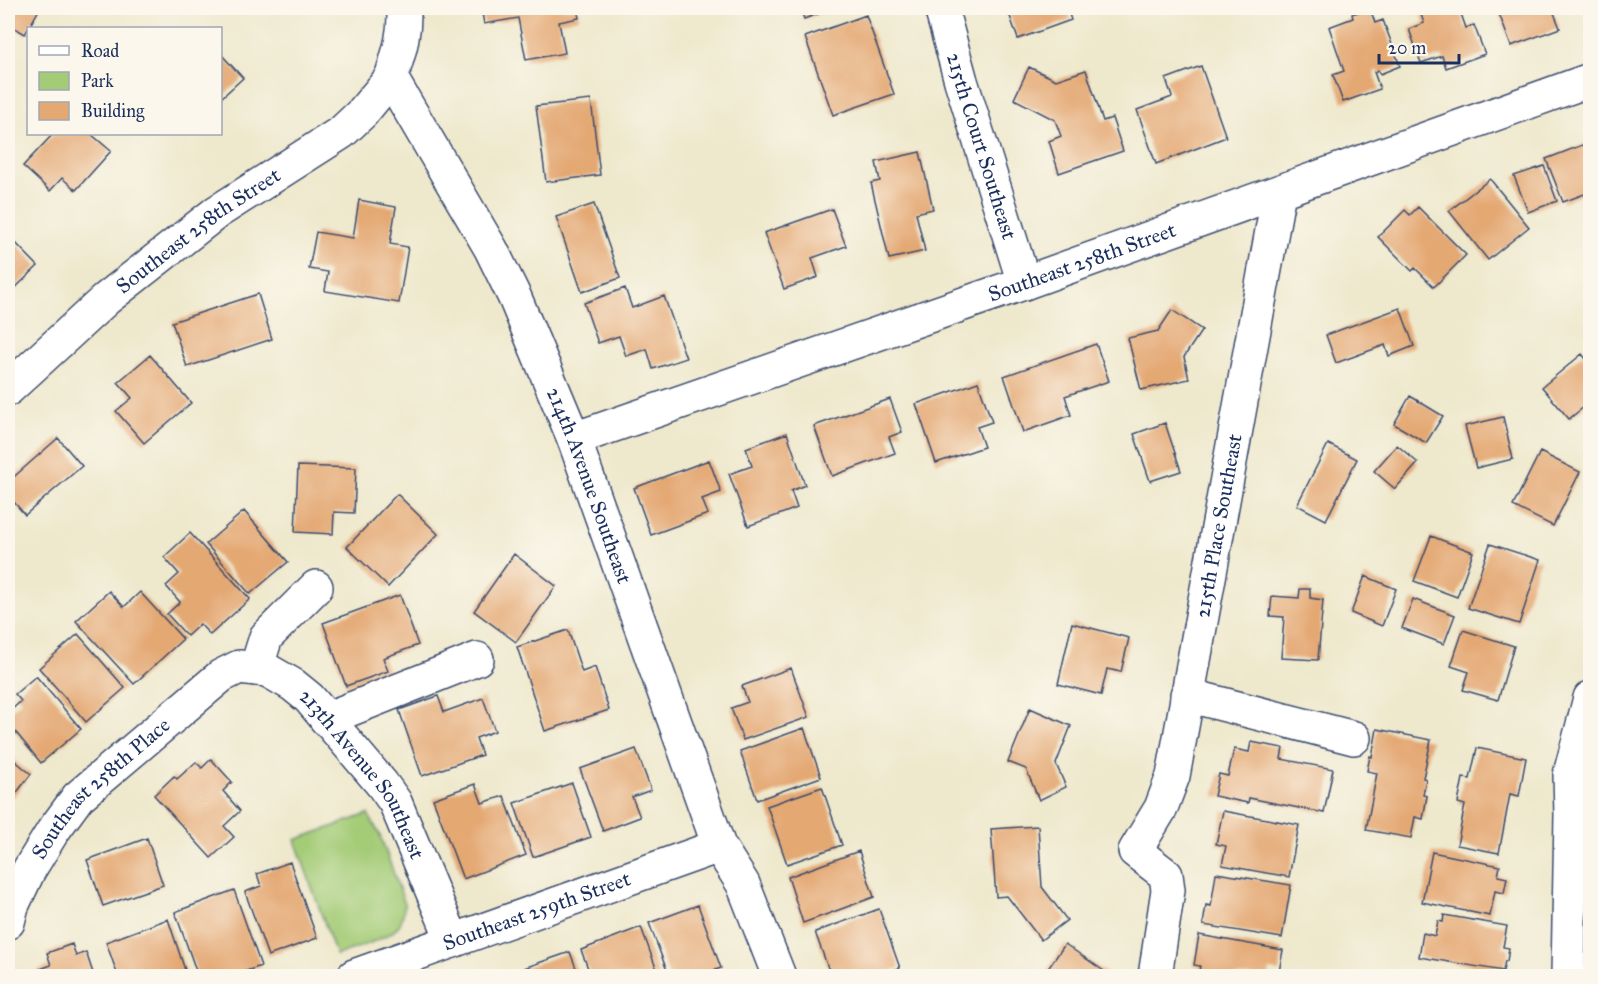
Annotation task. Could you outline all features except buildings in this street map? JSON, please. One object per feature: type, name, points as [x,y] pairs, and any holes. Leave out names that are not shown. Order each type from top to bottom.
[{"type":"street","points":[[390,78],[404,28],[404,8]]},
{"type":"street","name":"215th Court Southeast","points":[[941,8],[961,81],[1024,283]]},
{"type":"street","name":"Southeast 258th Street","points":[[8,389],[106,299],[217,212],[342,132],[362,114],[390,78]]},
{"type":"street","name":"214th Avenue Southeast","points":[[390,78],[491,249],[515,298],[574,439],[719,846],[743,884],[779,976]]},
{"type":"street","name":"Southeast 258th Street","points":[[574,439],[1024,283],[1590,80]]},
{"type":"street","name":"215th Place Southeast","points":[[1155,976],[1168,890],[1166,875],[1135,851],[1161,808],[1173,776],[1279,192]]},
{"type":"street","points":[[256,669],[267,637],[316,588]]},
{"type":"street","points":[[326,719],[477,659]]},
{"type":"street","name":"213th Avenue Southeast","points":[[221,676],[239,667],[267,670],[293,685],[309,698],[395,802],[453,941]]},
{"type":"street","name":"Southeast 258th Place","points":[[8,921],[12,906],[29,870],[52,831],[78,797],[221,676]]},
{"type":"street","points":[[1187,695],[1354,738]]},
{"type":"street","points":[[1568,976],[1570,774],[1590,698]]},
{"type":"street","name":"Southeast 259th Street","points":[[354,976],[719,846]]},
{"type":"green space","points":[[368,814],[380,835],[404,902],[404,912],[399,926],[383,938],[336,955],[295,840]]}]
